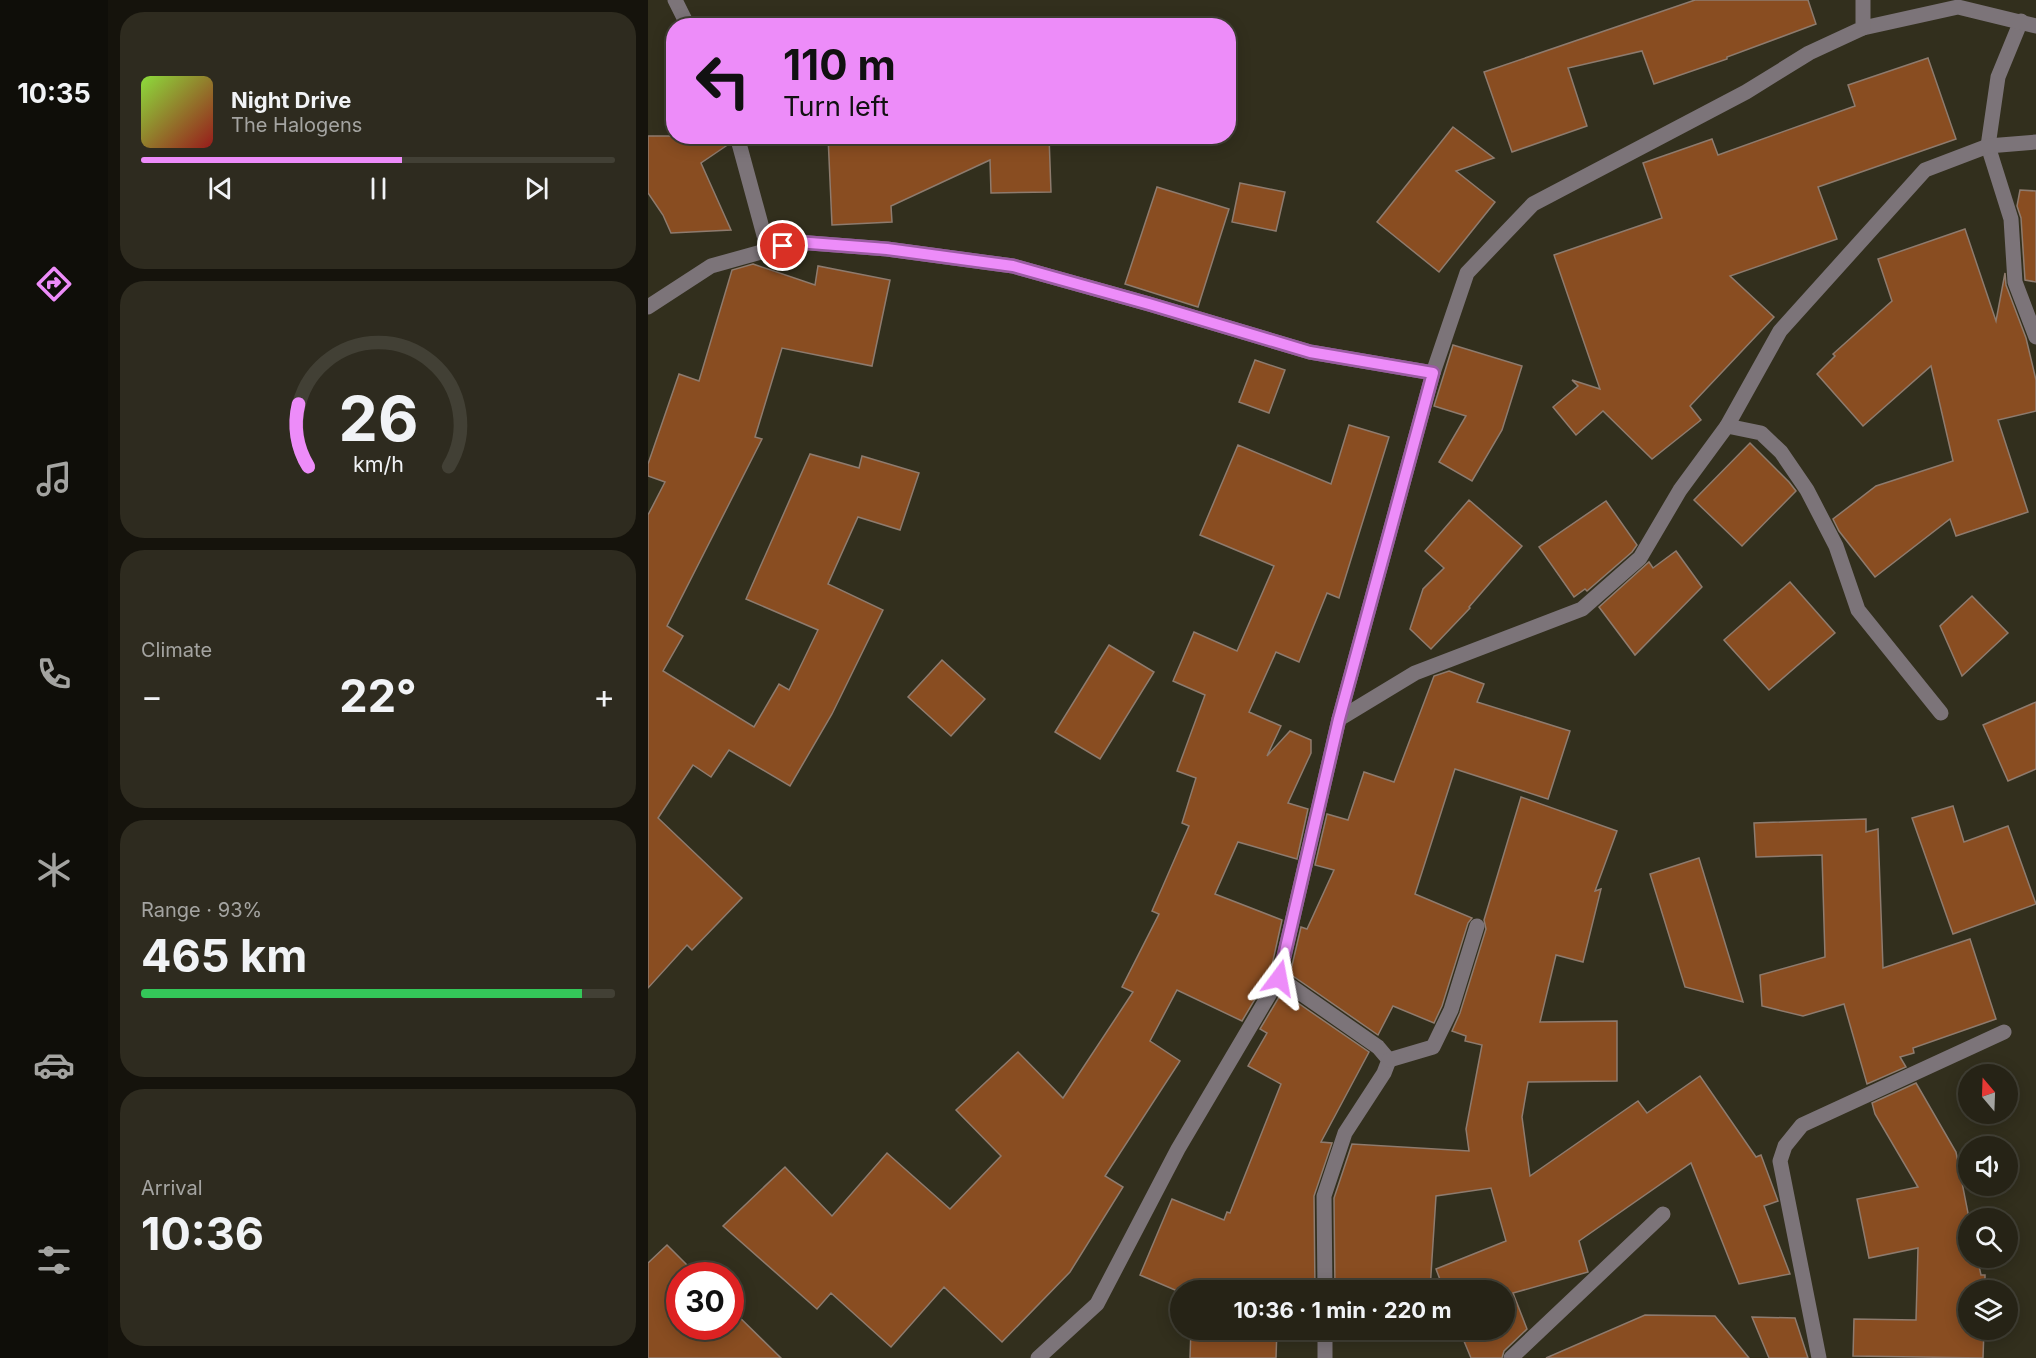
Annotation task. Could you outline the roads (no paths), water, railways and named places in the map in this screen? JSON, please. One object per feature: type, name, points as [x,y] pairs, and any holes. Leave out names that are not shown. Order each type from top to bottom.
[{"type":"street","points":[[675,0],[684,18]]},
{"type":"street","points":[[1863,0],[1863,28]]},
{"type":"street","points":[[1038,1358],[1097,1304],[1178,1149],[1279,978],[1339,719],[1433,373],[1467,273],[1533,204],[1746,92],[1809,53],[1863,28],[1958,7],[2029,23],[1998,77],[1988,146],[2011,219],[2015,282],[2036,337]]},
{"type":"street","points":[[1339,719],[1415,673],[1582,609],[1640,558],[1680,490],[1727,426],[1780,330],[1925,170],[1988,146],[2036,142]]},
{"type":"street","points":[[739,144],[768,250]]},
{"type":"street","points":[[648,307],[711,266],[797,242],[887,249],[1013,266],[1310,352],[1433,373]]},
{"type":"street","points":[[1727,426],[1761,433],[1781,452],[1807,490],[1836,546],[1858,610],[1941,713]]},
{"type":"street","points":[[1389,1060],[1433,1047],[1451,1010],[1477,926]]},
{"type":"street","points":[[1279,978],[1378,1047],[1389,1060]]},
{"type":"street","points":[[1819,1358],[1780,1161],[1785,1146],[1802,1125],[2004,1032]]},
{"type":"street","points":[[1325,1280],[1324,1196],[1345,1133],[1384,1073],[1389,1060]]},
{"type":"street","points":[[1511,1358],[1663,1214]]},
{"type":"street","points":[[1325,1340],[1325,1358]]}]
